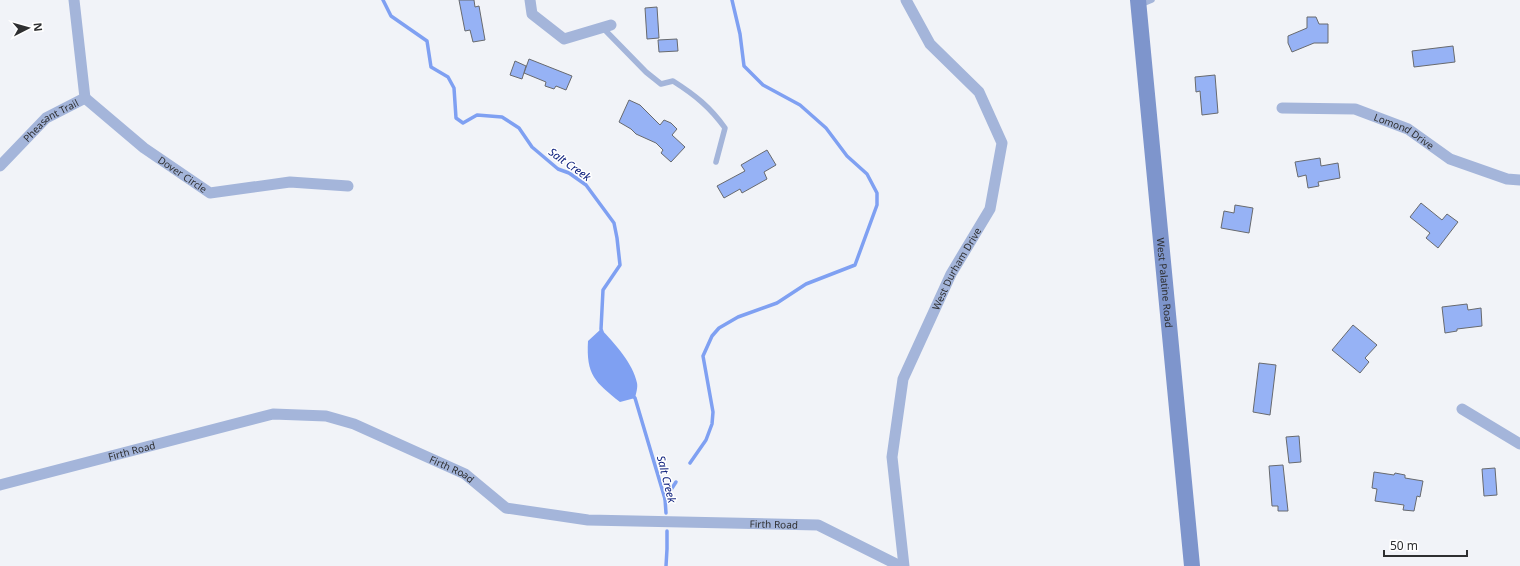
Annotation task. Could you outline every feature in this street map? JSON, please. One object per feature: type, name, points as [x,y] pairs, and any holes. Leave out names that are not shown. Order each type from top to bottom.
[{"type":"main road","name":"West Palatine Road","points":[[1142,2],[1192,566]]},
{"type":"street","name":"Pheasant Trail","points":[[0,166],[46,118],[85,98],[74,0]]},
{"type":"street","points":[[530,0],[532,14],[564,39],[607,27]]},
{"type":"street","name":"West Durham Drive","points":[[904,566],[892,457],[903,379],[951,274],[990,209],[1002,143],[979,92],[930,44],[906,0]]},
{"type":"street","name":"Dover Circle","points":[[85,98],[144,148],[210,192],[290,182],[348,186]]},
{"type":"street","name":"Lomond Drive","points":[[1282,108],[1355,108],[1408,129],[1450,159],[1506,179],[1520,180]]},
{"type":"street","points":[[1462,409],[1520,444]]},
{"type":"street","name":"Firth Road","points":[[0,485],[273,414],[326,416],[354,424],[465,474],[506,508],[588,520],[818,525],[900,566]]},
{"type":"lane","points":[[607,27],[635,61],[661,84],[674,81],[715,113],[725,128],[716,162]]},
{"type":"water","points":[[601,329],[632,368],[637,385],[635,398],[620,402],[604,389],[594,377],[589,362],[588,341]]},
{"type":"building","points":[[459,0],[474,0],[475,7],[479,6],[485,40],[473,42],[470,30],[465,31]]},
{"type":"building","points":[[657,7],[659,38],[647,39],[645,8]]},
{"type":"building","points":[[1307,17],[1316,17],[1319,24],[1328,24],[1328,43],[1314,43],[1292,52],[1288,43],[1288,36],[1307,28]]},
{"type":"building","points":[[677,39],[678,51],[659,52],[658,40]]},
{"type":"building","points":[[1453,46],[1455,62],[1414,67],[1412,51]]},
{"type":"building","points":[[529,59],[572,76],[566,90],[556,86],[554,89],[545,86],[546,82],[524,73]]},
{"type":"building","points":[[515,61],[526,66],[522,79],[510,75]]},
{"type":"building","points":[[1215,75],[1218,113],[1202,115],[1200,91],[1196,92],[1195,77]]},
{"type":"building","points":[[629,100],[640,105],[660,125],[664,120],[671,123],[677,129],[672,135],[685,147],[671,162],[661,153],[663,150],[656,143],[636,134],[631,129],[619,122]]},
{"type":"building","points":[[767,150],[776,165],[764,172],[767,179],[742,193],[740,189],[724,198],[717,186],[745,171],[741,165]]},
{"type":"building","points":[[1320,158],[1321,166],[1338,163],[1340,178],[1318,182],[1319,186],[1308,188],[1306,175],[1298,177],[1295,162]]},
{"type":"building","points":[[1421,203],[1442,220],[1447,214],[1458,222],[1438,248],[1426,238],[1430,233],[1410,217]]},
{"type":"building","points":[[1235,205],[1253,208],[1249,233],[1221,228],[1224,211],[1234,213]]},
{"type":"building","points":[[1467,304],[1468,310],[1481,308],[1482,326],[1457,329],[1457,331],[1445,333],[1442,307]]},
{"type":"building","points":[[1353,325],[1377,345],[1365,358],[1369,362],[1360,373],[1332,350]]},
{"type":"building","points":[[1259,363],[1276,365],[1270,415],[1253,412]]},
{"type":"building","points":[[1299,436],[1301,462],[1289,463],[1286,437]]},
{"type":"building","points":[[1283,465],[1288,511],[1278,511],[1278,506],[1272,506],[1269,466]]},
{"type":"building","points":[[1495,468],[1497,495],[1484,496],[1482,469]]},
{"type":"building","points":[[1374,472],[1394,475],[1395,473],[1405,475],[1405,478],[1423,481],[1420,497],[1417,496],[1414,511],[1403,510],[1404,505],[1375,501],[1377,489],[1372,488]]},
{"type":"waterway","name":"Salt Creek","points":[[383,0],[391,16],[427,41],[431,67],[448,77],[454,88],[456,118],[463,123],[477,115],[502,117],[519,128],[532,147],[558,169],[569,173],[586,185],[614,223],[620,265],[603,290],[602,332]]},
{"type":"waterway","points":[[690,463],[706,440],[712,424],[713,412],[703,356],[712,336],[719,328],[738,317],[777,303],[806,284],[855,265],[877,205],[877,193],[867,174],[847,156],[826,128],[800,105],[763,85],[744,66],[740,34],[732,0]]},
{"type":"waterway","name":"Salt Creek","points":[[632,395],[635,398],[665,499],[666,513]]},
{"type":"waterway","points":[[665,499],[676,482]]},
{"type":"waterway","name":"Salt Creek","points":[[666,566],[667,531]]}]
